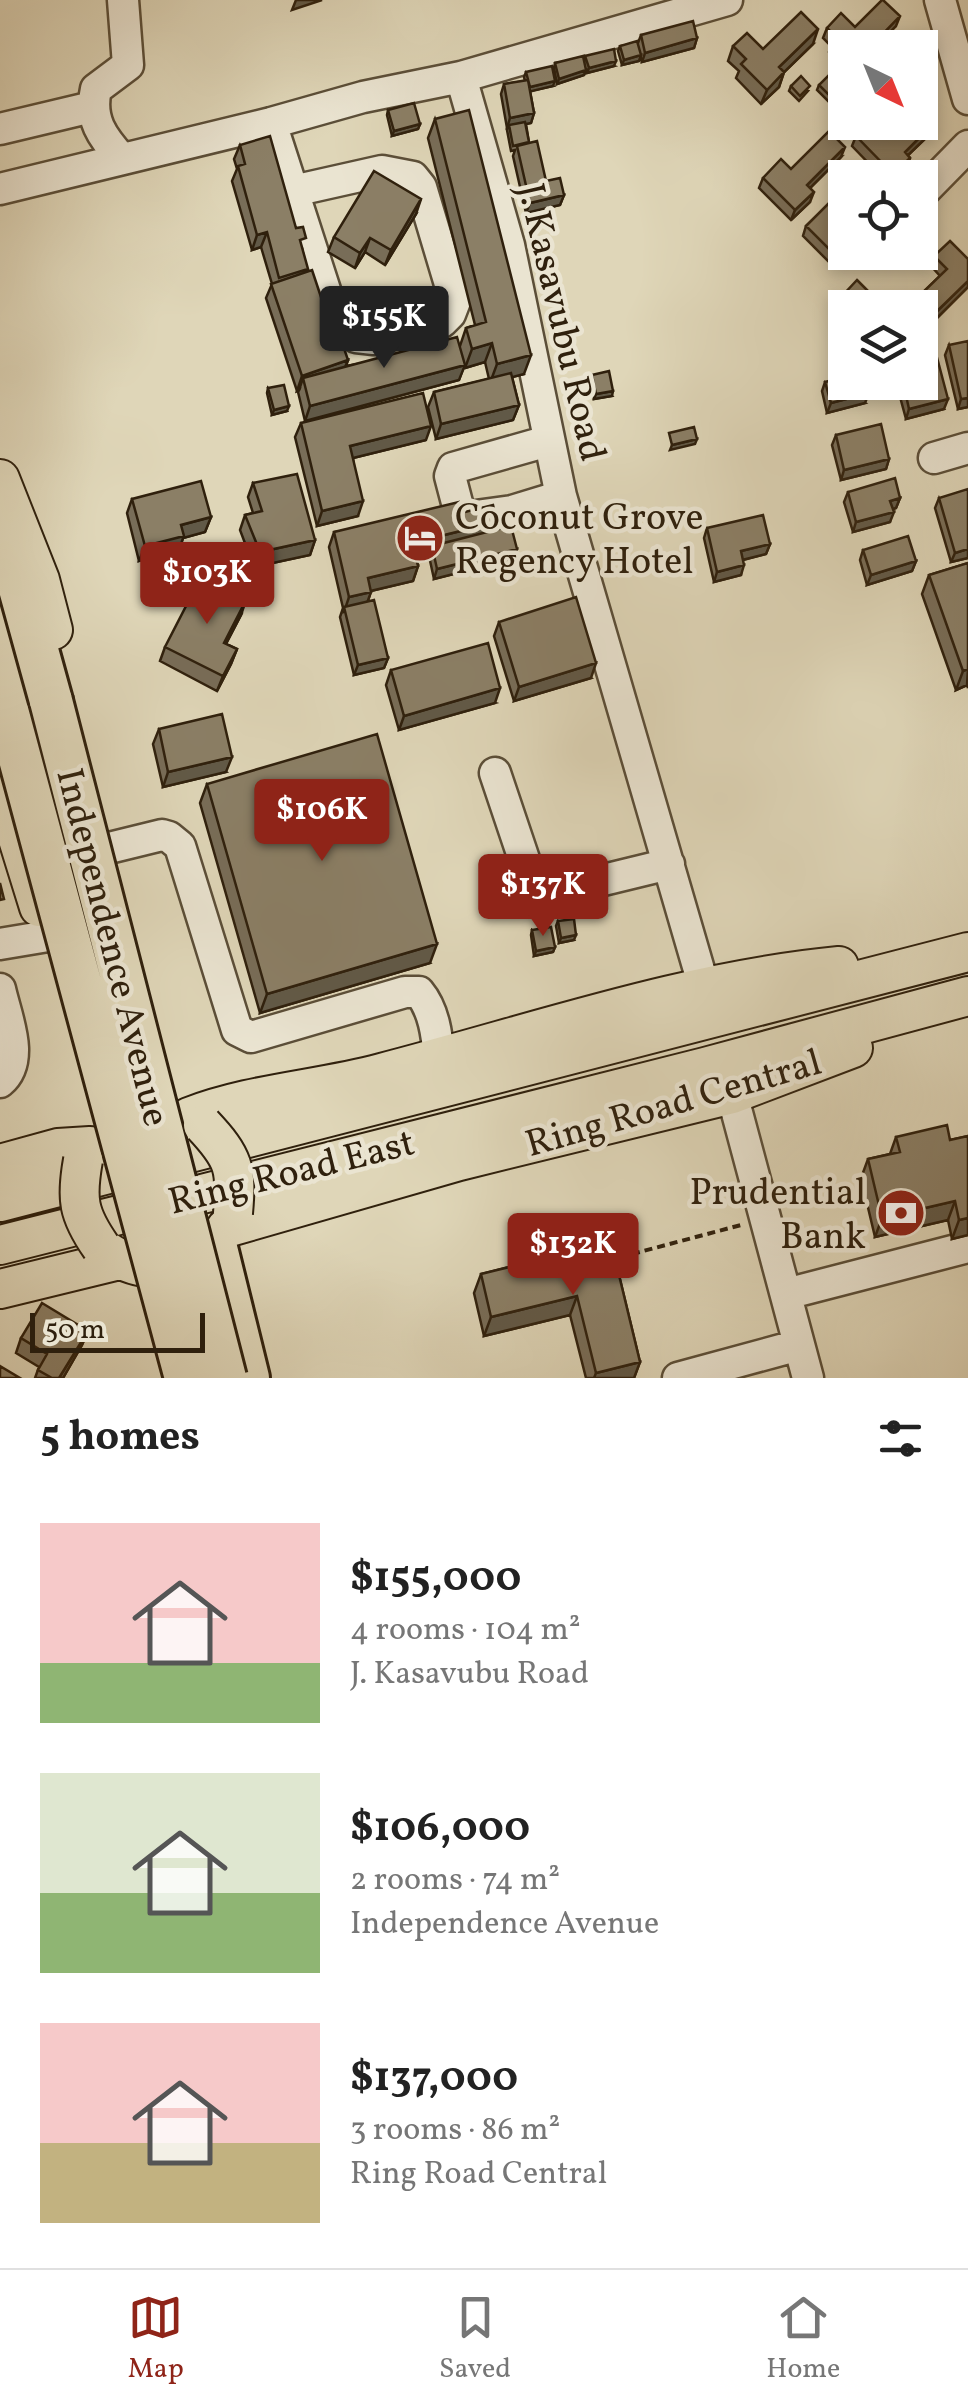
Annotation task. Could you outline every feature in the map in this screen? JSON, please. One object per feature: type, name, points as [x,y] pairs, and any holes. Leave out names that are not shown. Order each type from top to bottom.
[{"type":"highway","name":"Independence Avenue","points":[[0,516],[225,1378]]},
{"type":"highway","name":"Independence Avenue","points":[[4,700],[186,1378]]},
{"type":"highway","points":[[224,1228],[248,1378]]},
{"type":"highway","points":[[121,1258],[170,1378]]},
{"type":"main road","name":"Independence Avenue","points":[[0,479],[40,580],[109,848],[190,1118]]},
{"type":"main road","name":"Independence Avenue","points":[[0,781],[48,936],[93,1145]]},
{"type":"main road","name":"Ring Road Central","points":[[190,1118],[228,1102],[328,1087],[704,987],[777,972],[964,953]]},
{"type":"main road","name":"Ring Road Central","points":[[0,1202],[964,953]]},
{"type":"main road","name":"Ring Road Central","points":[[224,1228],[459,1160],[732,1094],[822,1062],[966,996]]},
{"type":"main road","name":"Ring Road Central","points":[[582,1097],[966,996]]},
{"type":"main road","name":"Ring Road East","points":[[0,1245],[582,1097]]},
{"type":"main road","points":[[0,1164],[58,1148],[93,1145],[139,1112],[190,1118],[226,1150],[236,1181],[224,1228],[194,1260],[169,1268],[121,1258],[0,1289]]},
{"type":"main road","points":[[93,1145],[77,1191],[83,1222],[121,1258]]},
{"type":"street","points":[[122,160],[101,136],[92,107],[96,88],[128,65],[123,0]]},
{"type":"street","points":[[0,189],[362,97],[461,78],[677,6],[727,0]]},
{"type":"street","points":[[940,0],[968,98]]},
{"type":"street","name":"J. Kasavubu Road","points":[[461,78],[508,246],[561,496],[704,987]]},
{"type":"street","points":[[0,128],[92,107]]},
{"type":"street","points":[[271,123],[334,318],[356,336],[374,338],[442,322],[450,314],[454,301],[421,188],[412,177],[382,171],[293,191]]},
{"type":"street","points":[[938,176],[968,146]]},
{"type":"street","points":[[548,441],[453,468],[450,476],[454,495],[459,514],[466,519],[512,512],[561,496]]},
{"type":"street","points":[[934,458],[968,448]]},
{"type":"street","points":[[495,773],[532,882],[540,891],[550,893],[669,864]]},
{"type":"street","points":[[109,848],[162,835],[180,846],[237,1030],[243,1035],[251,1037],[405,992],[419,992],[426,1000],[436,1030],[440,1058]]},
{"type":"street","points":[[0,944],[48,936]]},
{"type":"street","points":[[0,989],[14,1055],[8,1075],[0,1082]]},
{"type":"street","points":[[732,1094],[808,1378]]},
{"type":"street","points":[[786,1294],[968,1246]]},
{"type":"street","points":[[678,1378],[799,1345]]},
{"type":"path","points":[[632,1254],[765,1218]]},
{"type":"building","points":[[882,0],[900,16],[886,30],[827,28],[841,13],[855,27]]},
{"type":"building","points":[[801,12],[818,29],[779,67],[784,72],[767,90],[741,64],[746,59],[733,46],[747,33],[763,49]]},
{"type":"building","points":[[693,21],[697,38],[645,53],[641,35]]},
{"type":"building","points":[[637,41],[641,55],[624,60],[620,46]]},
{"type":"building","points":[[614,49],[616,61],[589,68],[585,56]]},
{"type":"building","points":[[583,56],[586,70],[559,79],[555,63]]},
{"type":"building","points":[[552,66],[555,81],[530,87],[526,72]]},
{"type":"building","points":[[801,76],[810,86],[800,96],[791,86]]},
{"type":"building","points":[[828,76],[828,94],[819,85]]},
{"type":"building","points":[[528,80],[534,113],[510,118],[504,84]]},
{"type":"building","points":[[414,103],[420,124],[394,131],[388,110]]},
{"type":"building","points":[[469,110],[531,355],[497,364],[492,343],[472,349],[466,328],[486,322],[435,119]]},
{"type":"building","points":[[525,122],[529,142],[513,146],[509,125]]},
{"type":"building","points":[[828,132],[828,140],[838,140],[845,147],[807,185],[814,192],[795,210],[763,178],[781,159],[791,169]]},
{"type":"building","points":[[270,136],[296,228],[303,227],[306,238],[300,240],[308,269],[279,278],[267,232],[257,235],[238,166],[245,164],[240,145]]},
{"type":"building","points":[[860,140],[917,140],[905,152],[908,160],[879,160]]},
{"type":"building","points":[[537,141],[546,181],[560,178],[564,195],[530,203],[517,146]]},
{"type":"building","points":[[374,171],[421,199],[391,250],[370,238],[360,253],[334,237]]},
{"type":"building","points":[[828,204],[828,248],[806,226]]},
{"type":"building","points":[[950,241],[968,259],[968,281],[938,310],[938,290],[925,290],[947,269],[938,260],[938,252]]},
{"type":"building","points":[[312,270],[332,330],[337,328],[348,360],[302,376],[271,284]]},
{"type":"building","points":[[857,280],[867,290],[848,290]]},
{"type":"building","points":[[457,337],[465,365],[310,406],[303,378]]},
{"type":"building","points":[[968,341],[968,398],[961,399],[949,345]]},
{"type":"building","points":[[938,361],[948,399],[909,409],[907,400],[938,400]]},
{"type":"building","points":[[609,371],[613,391],[596,394],[592,375]]},
{"type":"building","points":[[511,373],[519,405],[441,424],[434,392]]},
{"type":"building","points":[[284,385],[289,406],[274,410],[268,388]]},
{"type":"building","points":[[423,393],[431,426],[350,446],[363,501],[322,511],[301,423]]},
{"type":"building","points":[[881,424],[889,459],[844,470],[836,435]]},
{"type":"building","points":[[694,427],[697,439],[672,445],[669,433]]},
{"type":"building","points":[[297,474],[315,540],[260,552],[245,515],[262,511],[253,483]]},
{"type":"building","points":[[895,478],[900,498],[890,501],[894,512],[856,522],[848,492]]},
{"type":"building","points":[[201,481],[211,517],[181,525],[184,536],[145,546],[132,499]]},
{"type":"building","points":[[968,489],[968,549],[955,553],[939,498]]},
{"type":"building","points":[[459,502],[461,513],[493,505],[497,522],[412,543],[418,566],[368,578],[371,592],[349,597],[334,532]]},
{"type":"building","points":[[763,515],[770,544],[741,551],[744,565],[717,572],[707,528]]},
{"type":"building","points":[[511,526],[517,549],[437,569],[432,546]]},
{"type":"building","points":[[908,536],[916,561],[871,575],[863,550]]},
{"type":"building","points":[[968,563],[968,669],[963,671],[929,575]]},
{"type":"building","points":[[201,577],[246,600],[224,643],[237,649],[223,676],[165,647]]},
{"type":"building","points":[[576,597],[596,663],[519,687],[499,622]]},
{"type":"building","points":[[374,600],[388,658],[358,665],[344,607]]},
{"type":"building","points":[[488,643],[500,688],[404,716],[391,670]]},
{"type":"building","points":[[222,714],[232,757],[168,772],[159,729]]},
{"type":"building","points":[[377,734],[437,944],[267,994],[207,784]]},
{"type":"building","points":[[574,919],[576,935],[561,938],[558,921]]},
{"type":"building","points":[[551,927],[555,947],[536,951],[532,930]]},
{"type":"building","points":[[947,1125],[950,1140],[968,1136],[968,1218],[959,1220],[955,1201],[882,1218],[868,1159],[900,1152],[896,1137]]},
{"type":"building","points":[[611,1242],[640,1362],[596,1373],[577,1296],[491,1317],[481,1274]]},
{"type":"building","points":[[42,1303],[88,1331],[59,1378],[38,1370],[47,1354],[21,1338]]},
{"type":"building","points":[[0,1366],[20,1378],[0,1378]]},
{"type":"place","name":"Coconut Grove Regency Hotel","points":[[420,538]]},
{"type":"place","name":"Prudential Bank","points":[[901,1213]]}]
